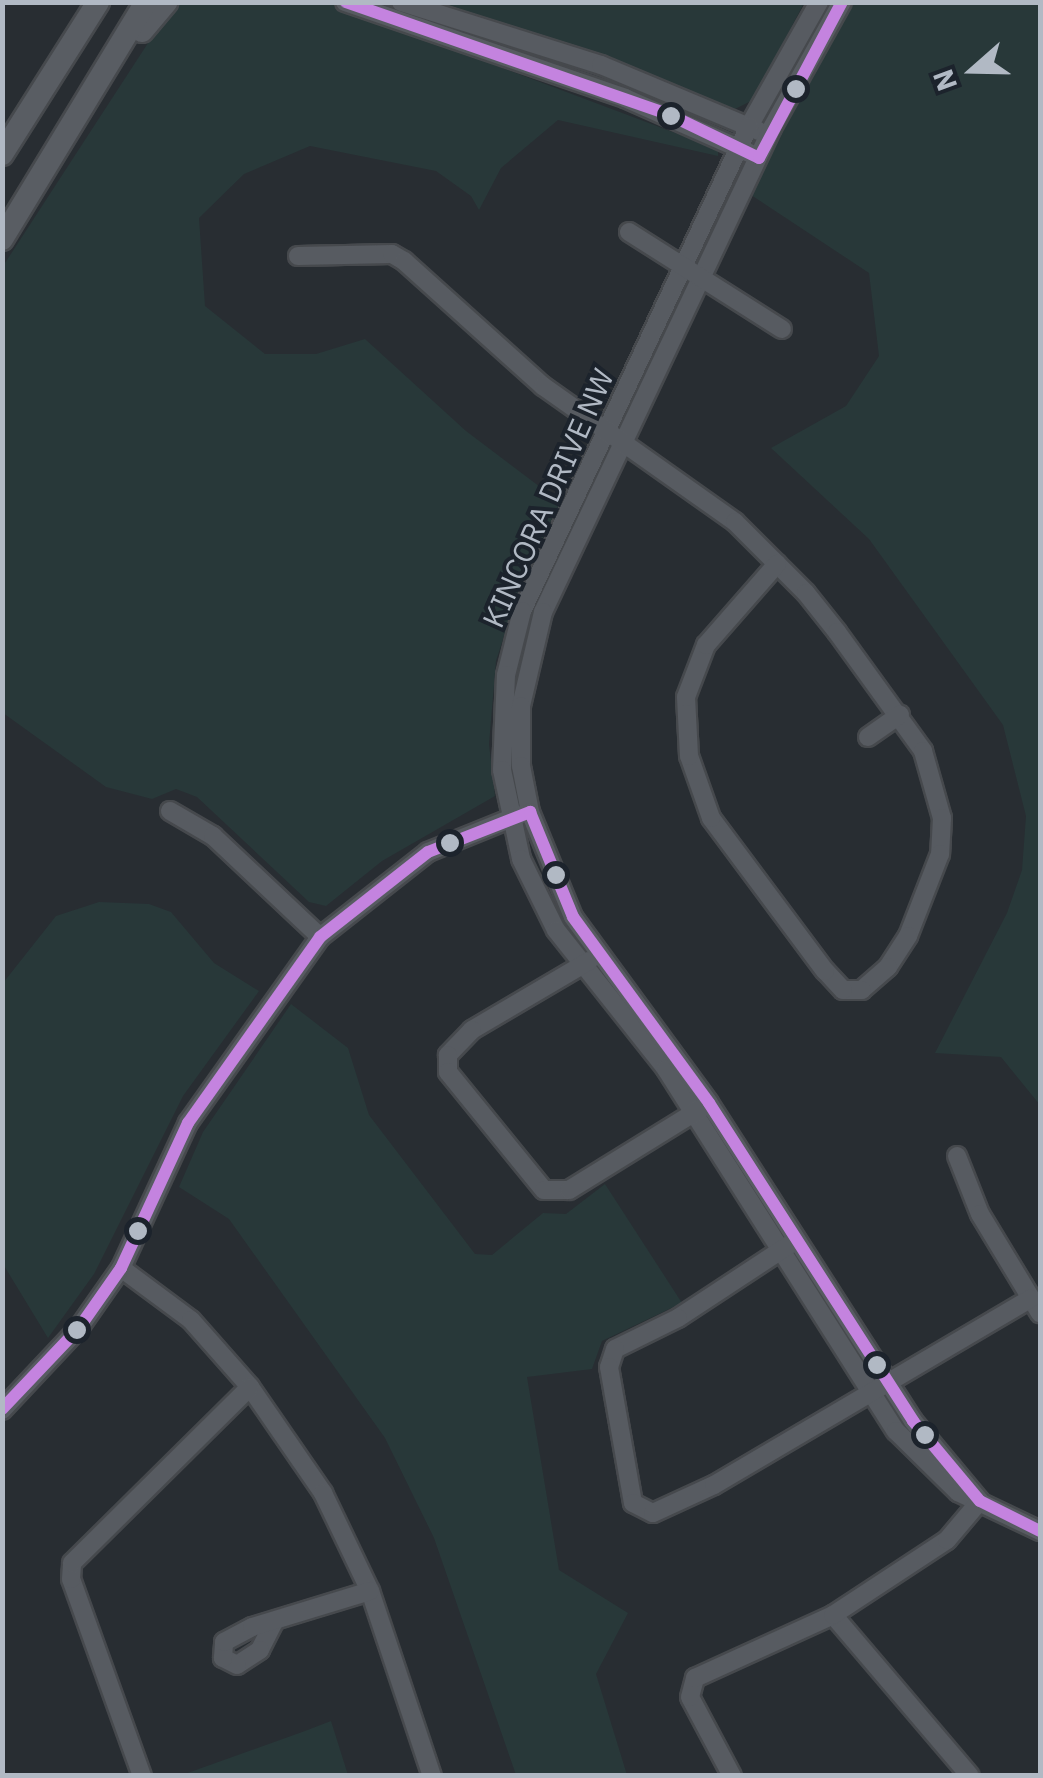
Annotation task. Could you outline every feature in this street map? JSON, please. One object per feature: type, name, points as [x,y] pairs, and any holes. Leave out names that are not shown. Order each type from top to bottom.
[{"type":"main road","points":[[2,154],[98,2]]},
{"type":"main road","points":[[2,239],[108,73],[146,2]]},
{"type":"main road","points":[[108,73],[166,2]]},
{"type":"street","points":[[345,2],[626,98],[758,158]]},
{"type":"street","points":[[401,2],[601,65],[768,136]]},
{"type":"street","name":"KINCORA DRIVE NW","points":[[591,960],[554,882],[530,812],[520,737],[533,644],[613,436],[686,265],[749,126],[819,2]]},
{"type":"street","name":"KINCORA DRIVE NW","points":[[842,2],[768,136],[703,284],[613,436],[513,640],[500,741],[510,818],[538,898],[591,960],[702,1108],[879,1388],[980,1502],[1040,1531]]},
{"type":"street","points":[[628,232],[686,265],[703,284],[782,330]]},
{"type":"street","points":[[298,256],[392,254],[474,330],[734,522],[776,564],[900,714],[936,783],[940,854],[888,967],[862,990],[843,990],[711,818],[689,756],[686,698],[706,645],[776,564]]},
{"type":"street","points":[[868,737],[900,714]]},
{"type":"street","points":[[170,812],[213,836],[320,936]]},
{"type":"street","points":[[4,1405],[79,1328],[121,1268],[188,1123],[320,936],[428,852],[530,812]]},
{"type":"street","points":[[591,960],[472,1030],[448,1055],[448,1072],[544,1190],[569,1190],[702,1108]]},
{"type":"street","points":[[790,1244],[678,1318],[615,1349],[609,1368],[634,1504],[653,1513],[714,1485],[879,1388],[1035,1306],[980,1214],[957,1156]]},
{"type":"street","points":[[121,1268],[190,1320],[250,1387],[323,1493],[370,1591],[432,1776]]},
{"type":"street","points":[[142,1776],[71,1579],[72,1562],[250,1387]]},
{"type":"street","points":[[732,1776],[690,1697],[695,1678],[832,1616],[947,1540],[980,1502]]},
{"type":"street","points":[[274,1622],[370,1591]]},
{"type":"street","points":[[832,1616],[970,1776]]},
{"type":"shaded area","points":[[174,3],[330,3],[718,149],[718,156],[558,120],[501,168],[479,210],[471,196],[436,171],[310,146],[244,174],[199,218],[205,306],[265,354],[316,354],[365,339],[466,431],[560,502],[519,589],[496,661],[489,744],[495,796],[382,861],[326,906],[309,902],[197,797],[176,789],[152,799],[106,787],[3,713],[3,266]]},
{"type":"shaded area","points":[[429,3],[804,3],[753,100],[735,109],[629,67]]},
{"type":"shaded area","points":[[848,3],[1040,3],[1040,1105],[1001,1057],[935,1053],[1007,913],[1022,870],[1026,816],[1003,725],[869,539],[771,448],[846,406],[879,356],[869,273],[751,195]]},
{"type":"shaded area","points":[[99,902],[149,904],[171,912],[214,963],[259,991],[183,1096],[94,1274],[48,1338],[3,1264],[3,983],[56,916]]},
{"type":"shaded area","points":[[291,1004],[348,1048],[369,1115],[475,1254],[492,1255],[543,1213],[566,1214],[605,1184],[682,1303],[602,1341],[592,1369],[527,1377],[559,1570],[628,1613],[596,1674],[627,1775],[516,1775],[434,1538],[385,1438],[229,1219],[179,1187],[203,1132]]},
{"type":"shaded area","points":[[331,1721],[348,1775],[182,1775],[305,1731]]},
{"type":"transit line","points":[[346,2],[668,114],[759,158],[842,2]]},
{"type":"transit line","points":[[2,1409],[79,1328],[121,1268],[188,1123],[320,937],[428,852],[530,812],[573,917],[709,1103],[913,1421],[980,1501],[1040,1531]]}]
